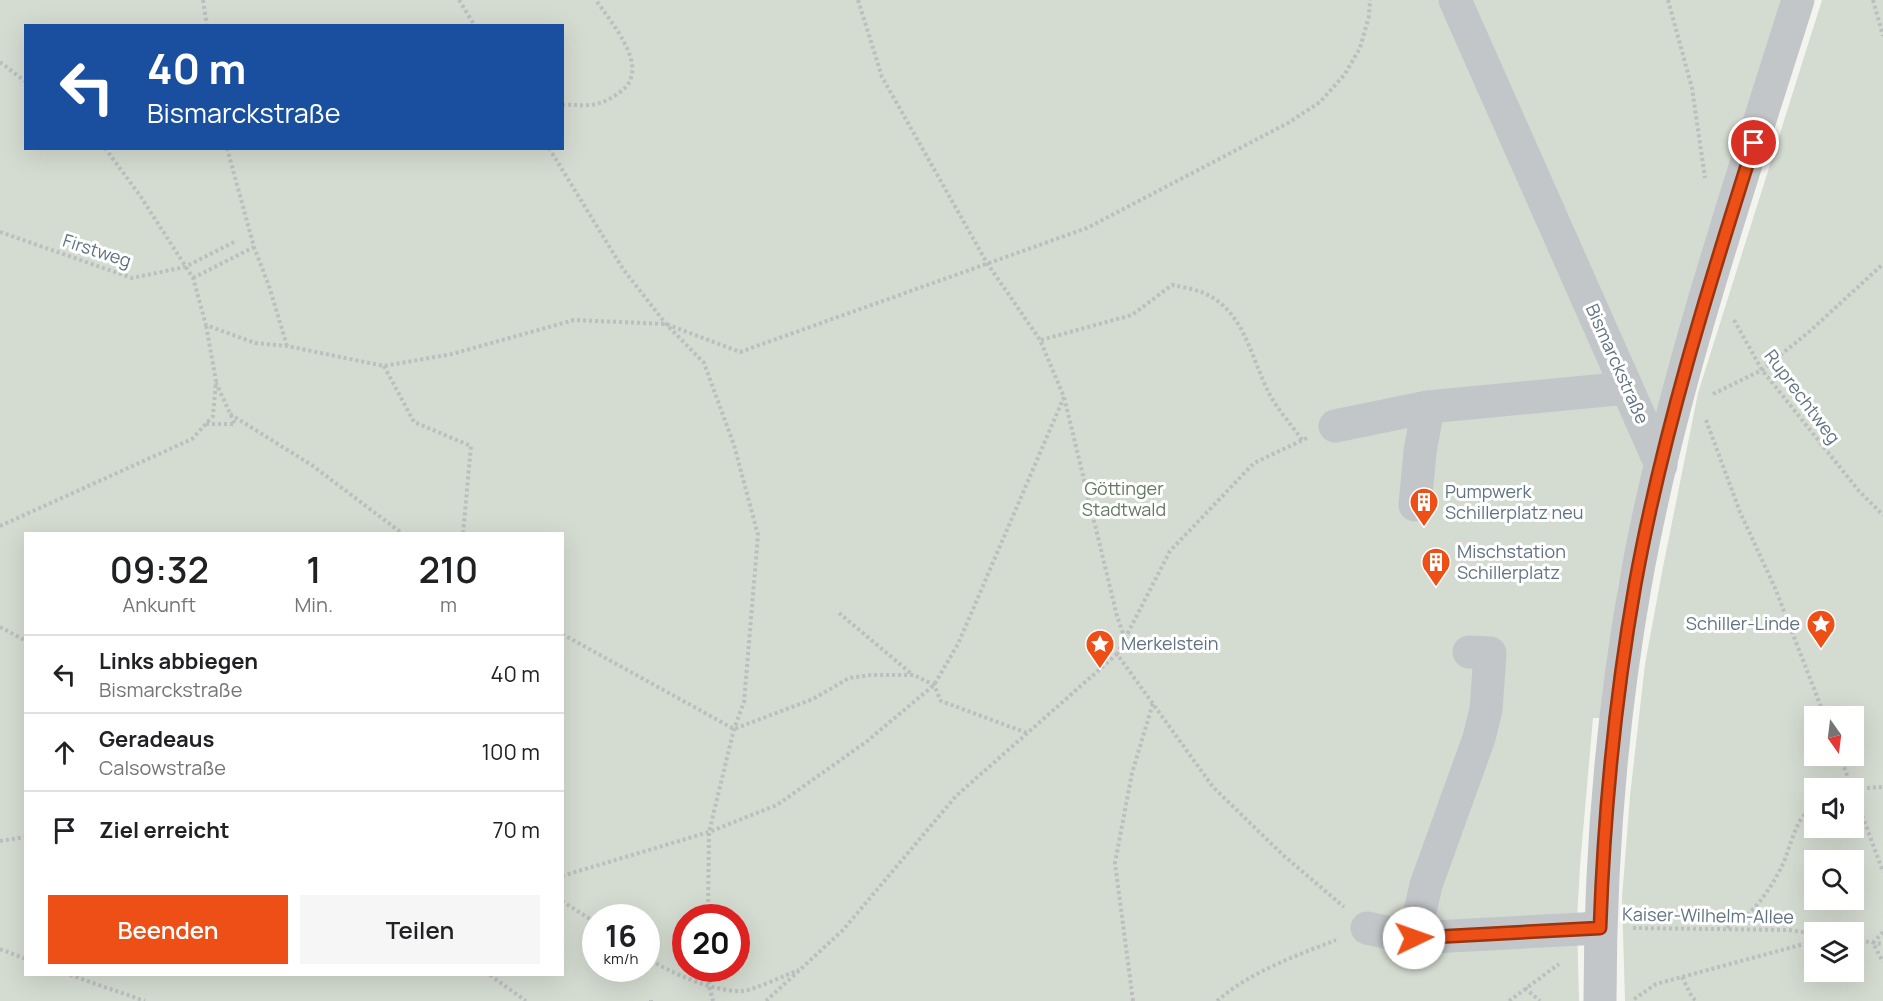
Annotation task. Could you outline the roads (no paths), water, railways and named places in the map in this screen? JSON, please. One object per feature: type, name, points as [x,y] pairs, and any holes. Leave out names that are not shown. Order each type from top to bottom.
[{"type":"street","name":"Bismarckstraße","points":[[1455,0],[1661,465]]},
{"type":"street","points":[[1600,1001],[1600,928],[1607,792],[1636,577],[1661,465],[1689,398],[1718,256],[1798,0]]},
{"type":"street","points":[[1335,426],[1428,407],[1627,388]]},
{"type":"street","points":[[1415,505],[1420,452],[1428,407]]},
{"type":"street","points":[[1414,938],[1426,885],[1479,738],[1486,711],[1490,653],[1469,652]]},
{"type":"street","points":[[1367,928],[1414,938],[1600,928]]},
{"type":"place","name":"Pumpwerk Schillerplatz neu","points":[[1424,528]]},
{"type":"place","name":"Mischstation Schillerplatz","points":[[1436,588]]},
{"type":"place","name":"Schiller-Linde","points":[[1821,650]]},
{"type":"place","name":"Merkelstein","points":[[1100,670]]},
{"type":"park label","name":"Göttinger Stadtwald","points":[[1124,499]]}]
